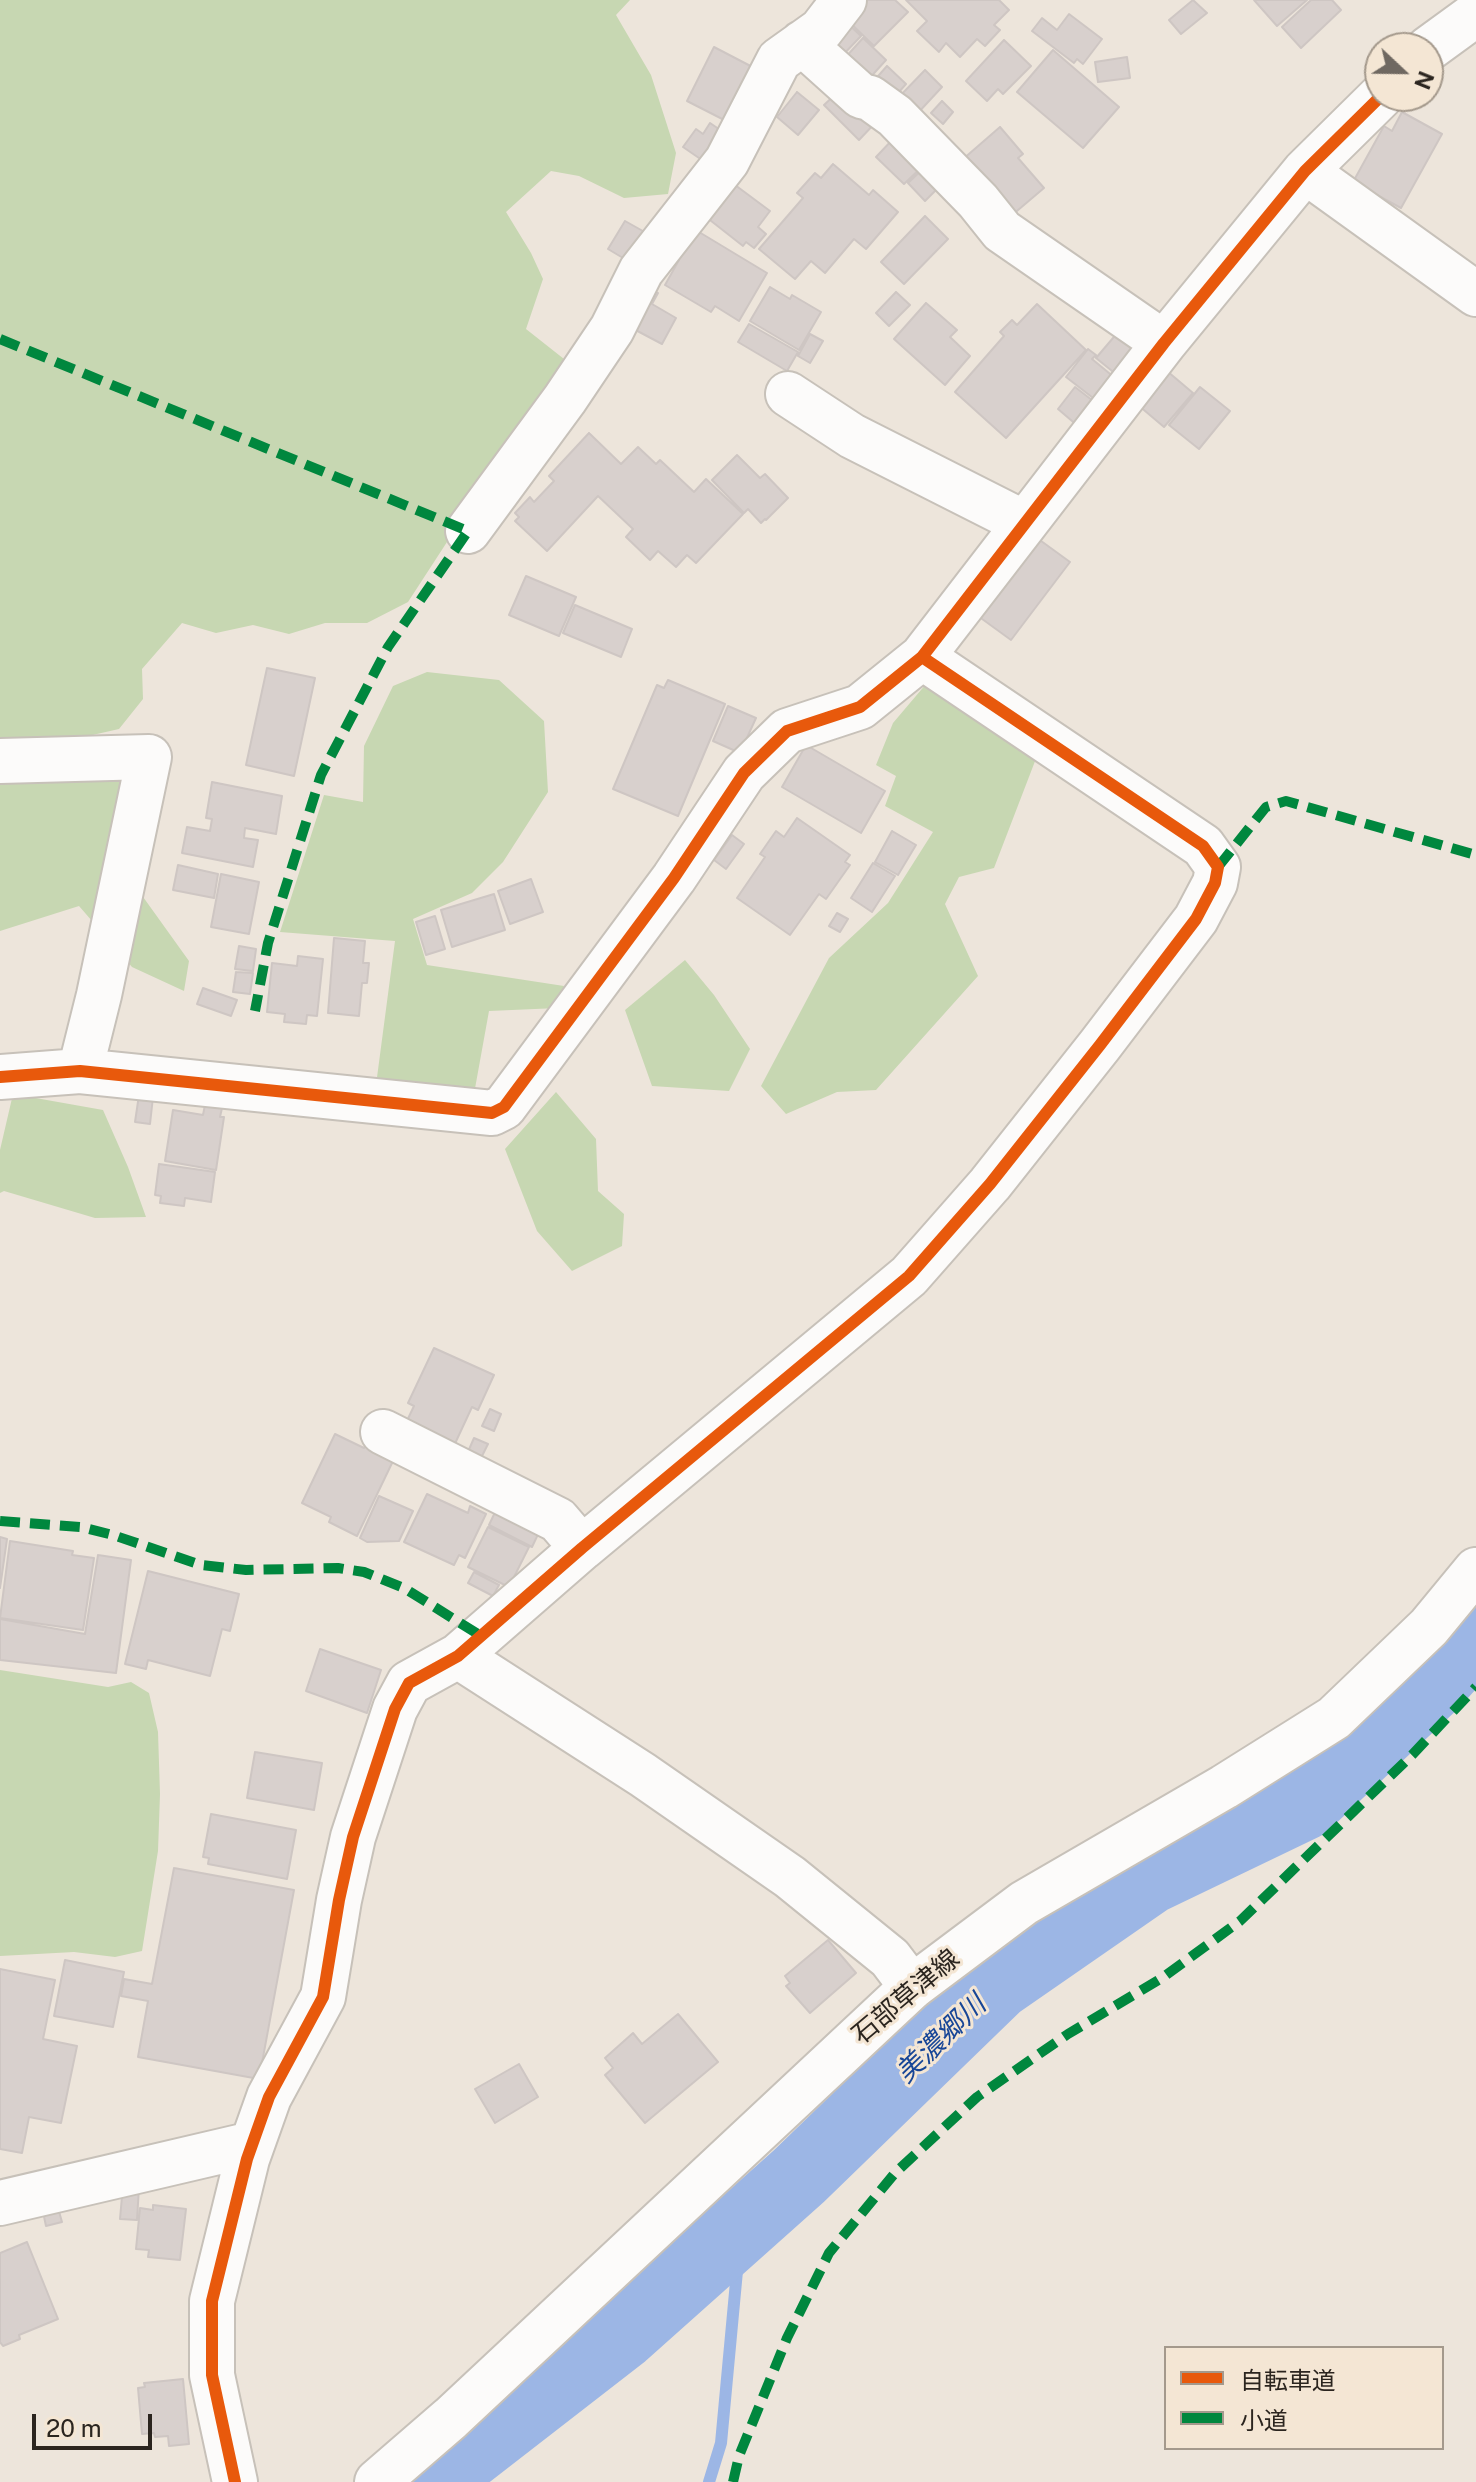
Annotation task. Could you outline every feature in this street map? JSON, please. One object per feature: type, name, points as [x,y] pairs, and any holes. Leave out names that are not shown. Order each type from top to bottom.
[{"type":"street","points":[[468,531],[604,341],[641,271],[727,161],[779,60],[821,30],[844,0]]},
{"type":"street","points":[[1444,37],[1476,14]]},
{"type":"street","points":[[802,43],[861,96],[870,98],[895,116],[978,201],[1002,231],[1164,343]]},
{"type":"street","points":[[0,1077],[80,1071],[492,1113],[504,1107],[674,878],[744,773],[787,731],[860,707],[922,657],[1164,343],[1305,171],[1365,112]]},
{"type":"street","points":[[1305,171],[1476,294]]},
{"type":"street","points":[[788,394],[852,436],[1024,523]]},
{"type":"street","points":[[235,2482],[212,2375],[212,2301],[252,2144],[269,2097],[323,1997],[353,1837],[395,1709],[409,1683],[458,1656],[582,1548],[909,1276],[990,1184],[1091,1057],[1196,919],[1215,883],[1218,867],[1203,846],[922,657]]},
{"type":"street","points":[[0,761],[149,757],[80,1071]]},
{"type":"street","points":[[383,1432],[558,1520],[582,1548]]},
{"type":"street","name":"石部草津線","points":[[377,2482],[451,2418],[912,1987],[1024,1903],[1224,1787],[1334,1718],[1429,1627],[1476,1570]]},
{"type":"street","points":[[458,1656],[643,1775],[790,1877],[890,1958],[912,1987]]},
{"type":"street","points":[[0,2203],[252,2144]]},
{"type":"green space","points":[[0,0],[630,0],[616,15],[651,75],[676,153],[668,194],[624,198],[579,176],[551,171],[506,212],[543,279],[526,329],[564,359],[535,414],[408,602],[367,623],[325,623],[289,634],[253,625],[216,633],[182,623],[142,669],[143,699],[119,729],[88,736],[0,740]]},
{"type":"green space","points":[[427,672],[499,680],[544,721],[548,792],[503,862],[472,893],[413,919],[427,965],[564,986],[558,1008],[489,1011],[474,1094],[376,1085],[395,941],[280,932],[324,795],[363,802],[364,746],[393,686]]},
{"type":"green space","points":[[932,677],[1037,756],[994,868],[959,877],[945,904],[978,976],[876,1090],[837,1092],[786,1114],[761,1086],[829,958],[888,903],[933,832],[885,806],[896,776],[876,765],[893,723]]},
{"type":"green space","points":[[0,778],[127,780],[118,862],[189,961],[184,991],[132,967],[79,906],[0,931]]},
{"type":"green space","points":[[685,960],[714,995],[750,1049],[729,1091],[652,1086],[625,1010]]},
{"type":"green space","points":[[556,1092],[596,1139],[598,1191],[624,1214],[622,1246],[572,1271],[537,1231],[505,1149]]},
{"type":"green space","points":[[13,1094],[103,1110],[146,1217],[95,1218],[4,1191],[0,1193],[0,1150]]},
{"type":"green space","points":[[0,1670],[108,1687],[131,1682],[149,1693],[158,1732],[160,1794],[158,1851],[142,1951],[115,1957],[74,1952],[0,1956]]},
{"type":"building","points":[[855,0],[895,0],[908,12],[874,46],[841,14]]},
{"type":"building","points":[[906,0],[999,0],[1009,10],[994,25],[1000,30],[985,46],[977,39],[960,57],[946,43],[939,52],[917,31],[927,21]]},
{"type":"building","points":[[1193,0],[1207,13],[1181,34],[1169,20]]},
{"type":"building","points":[[1254,0],[1307,0],[1277,26]]},
{"type":"building","points":[[1311,0],[1332,0],[1341,10],[1301,48],[1282,27]]},
{"type":"building","points":[[1069,14],[1102,39],[1083,64],[1077,59],[1074,63],[1032,31],[1042,18],[1057,30]]},
{"type":"building","points":[[846,22],[861,36],[840,58],[826,44]]},
{"type":"building","points":[[863,38],[886,60],[867,81],[844,59]]},
{"type":"building","points":[[1004,40],[1031,66],[1003,94],[998,89],[987,101],[966,81]]},
{"type":"building","points":[[714,47],[762,72],[736,126],[687,101]]},
{"type":"building","points":[[1053,50],[1119,107],[1083,148],[1017,92]]},
{"type":"building","points":[[1127,57],[1130,78],[1098,82],[1095,62]]},
{"type":"building","points":[[887,66],[906,84],[891,101],[872,83]]},
{"type":"building","points":[[925,70],[942,87],[916,115],[898,98]]},
{"type":"building","points":[[839,91],[876,122],[859,140],[824,105]]},
{"type":"building","points":[[797,92],[819,110],[798,135],[777,117]]},
{"type":"building","points":[[942,101],[953,112],[943,124],[931,113]]},
{"type":"building","points":[[1402,112],[1442,134],[1401,208],[1353,182],[1384,126],[1392,131]]},
{"type":"building","points":[[710,123],[732,138],[712,167],[683,147],[696,129],[703,134]]},
{"type":"building","points":[[1000,127],[1023,154],[1018,158],[1044,188],[1011,216],[962,160]]},
{"type":"building","points":[[895,137],[924,165],[904,184],[876,157]]},
{"type":"building","points":[[833,164],[869,195],[873,190],[898,212],[866,249],[854,239],[825,273],[811,261],[795,279],[759,249],[803,198],[797,193],[815,173],[821,178]]},
{"type":"building","points":[[927,165],[944,182],[925,201],[908,183]]},
{"type":"building","points":[[727,179],[770,211],[758,227],[766,234],[754,248],[746,242],[743,246],[701,213]]},
{"type":"building","points":[[925,216],[948,239],[904,284],[881,262]]},
{"type":"building","points":[[625,221],[650,235],[633,264],[608,249]]},
{"type":"building","points":[[699,232],[767,273],[739,321],[715,306],[711,312],[665,285],[679,260],[673,257]]},
{"type":"building","points":[[644,285],[658,293],[652,304],[676,318],[662,344],[628,326]]},
{"type":"building","points":[[770,287],[790,299],[792,295],[821,312],[799,350],[750,321]]},
{"type":"building","points":[[896,292],[910,305],[889,326],[876,313]]},
{"type":"building","points":[[926,303],[957,330],[950,337],[970,356],[945,385],[894,339]]},
{"type":"building","points":[[1037,304],[1086,350],[1006,438],[955,392],[1004,336],[1000,332],[1012,320],[1017,325]]},
{"type":"building","points":[[749,324],[798,352],[787,371],[738,342]]},
{"type":"building","points":[[1119,331],[1140,348],[1117,375],[1096,358]]},
{"type":"building","points":[[810,334],[823,341],[810,363],[798,356]]},
{"type":"building","points":[[1088,349],[1096,355],[1092,359],[1115,378],[1097,401],[1066,377]]},
{"type":"building","points":[[1167,371],[1193,393],[1164,427],[1138,405]]},
{"type":"building","points":[[1075,387],[1097,404],[1079,427],[1058,409]]},
{"type":"building","points":[[1200,387],[1230,411],[1199,449],[1169,425]]},
{"type":"building","points":[[589,433],[621,464],[638,447],[656,464],[660,460],[694,492],[706,479],[743,514],[696,563],[687,555],[676,567],[658,551],[650,560],[626,537],[633,529],[598,496],[547,551],[515,521],[519,517],[515,513],[530,497],[534,502],[554,481],[549,476]]},
{"type":"building","points":[[737,455],[760,478],[765,474],[788,498],[761,523],[748,509],[744,513],[712,480]]},
{"type":"building","points":[[1037,538],[1070,562],[1011,640],[978,616]]},
{"type":"building","points":[[526,576],[576,597],[559,636],[509,615]]},
{"type":"building","points":[[575,605],[632,629],[621,657],[563,633]]},
{"type":"building","points":[[267,668],[315,678],[294,776],[246,765]]},
{"type":"building","points":[[668,680],[725,704],[678,816],[613,789],[657,685],[664,688]]},
{"type":"building","points":[[728,706],[756,718],[740,753],[713,741]]},
{"type":"building","points":[[806,745],[885,791],[861,833],[782,787]]},
{"type":"building","points":[[212,782],[282,796],[276,834],[245,828],[244,838],[258,840],[253,867],[182,853],[187,827],[210,831],[212,819],[206,818]]},
{"type":"building","points":[[797,818],[850,855],[845,862],[850,865],[826,899],[819,894],[790,935],[737,898],[765,857],[760,854],[776,831],[784,837]]},
{"type":"building","points":[[892,831],[916,845],[898,875],[875,862]]},
{"type":"building","points":[[732,835],[744,844],[726,869],[714,860]]},
{"type":"building","points":[[873,863],[895,876],[872,912],[851,898]]},
{"type":"building","points":[[178,865],[218,874],[214,898],[173,890]]},
{"type":"building","points":[[221,874],[259,882],[249,934],[211,927]]},
{"type":"building","points":[[531,879],[543,912],[510,924],[498,891]]},
{"type":"building","points":[[494,894],[505,930],[452,947],[441,910]]},
{"type":"building","points":[[837,913],[848,919],[840,932],[829,926]]},
{"type":"building","points":[[435,916],[445,949],[426,955],[416,922]]},
{"type":"building","points":[[334,938],[365,941],[363,963],[369,963],[367,983],[362,983],[359,1016],[328,1013]]},
{"type":"building","points":[[239,946],[256,949],[253,971],[235,969]]},
{"type":"building","points":[[298,956],[323,959],[317,1016],[307,1015],[306,1024],[284,1022],[285,1014],[267,1012],[272,963],[297,966]]},
{"type":"building","points":[[236,972],[253,973],[250,994],[233,992]]},
{"type":"building","points":[[203,988],[237,1000],[231,1016],[197,1004]]},
{"type":"building","points":[[139,1095],[153,1097],[150,1124],[135,1122]]},
{"type":"building","points":[[205,1105],[222,1108],[220,1117],[224,1117],[216,1170],[165,1161],[173,1110],[203,1115]]},
{"type":"building","points":[[159,1164],[215,1172],[211,1202],[185,1198],[184,1206],[160,1203],[161,1196],[155,1195]]},
{"type":"building","points":[[434,1348],[494,1375],[478,1410],[472,1407],[452,1450],[404,1427],[414,1406],[408,1403]]},
{"type":"building","points":[[490,1409],[501,1414],[494,1431],[482,1426]]},
{"type":"building","points":[[335,1434],[364,1448],[368,1440],[393,1461],[357,1536],[329,1522],[331,1517],[302,1503]]},
{"type":"building","points":[[474,1438],[488,1444],[480,1460],[467,1454]]},
{"type":"building","points":[[427,1494],[468,1513],[470,1506],[486,1514],[465,1558],[459,1555],[454,1565],[404,1542]]},
{"type":"building","points":[[379,1496],[413,1511],[399,1541],[367,1542],[360,1538]]},
{"type":"building","points":[[498,1506],[541,1528],[532,1547],[489,1525]]},
{"type":"building","points":[[488,1527],[529,1547],[509,1587],[468,1567]]},
{"type":"building","points":[[0,1537],[7,1539],[0,1588]]},
{"type":"building","points":[[10,1541],[73,1551],[72,1555],[94,1558],[83,1630],[0,1618]]},
{"type":"building","points":[[98,1555],[131,1560],[116,1673],[0,1660],[0,1619],[85,1634]]},
{"type":"building","points":[[148,1571],[239,1594],[230,1631],[222,1629],[210,1676],[148,1660],[146,1669],[125,1664]]},
{"type":"building","points":[[474,1572],[499,1585],[493,1596],[468,1583]]},
{"type":"building","points":[[320,1649],[381,1670],[367,1713],[306,1691]]},
{"type":"building","points":[[255,1752],[322,1763],[314,1810],[247,1798]]},
{"type":"building","points":[[211,1814],[296,1830],[287,1879],[208,1864],[209,1858],[203,1857]]},
{"type":"building","points":[[174,1868],[294,1890],[259,2079],[138,2057],[148,2001],[121,1996],[124,1979],[152,1984]]},
{"type":"building","points":[[828,1940],[856,1973],[810,2013],[786,1986],[790,1983],[785,1976]]},
{"type":"building","points":[[65,1960],[124,1972],[113,2027],[54,2016]]},
{"type":"building","points":[[0,1969],[55,1980],[43,2039],[77,2046],[61,2123],[29,2117],[22,2153],[0,2149]]},
{"type":"building","points":[[678,2014],[718,2062],[645,2123],[605,2075],[613,2068],[605,2058],[633,2033],[642,2044]]},
{"type":"building","points":[[519,2064],[538,2097],[495,2123],[475,2089]]},
{"type":"building","points":[[123,2185],[139,2187],[137,2220],[120,2219]]},
{"type":"building","points":[[153,2205],[186,2209],[180,2260],[148,2257],[149,2250],[136,2249],[140,2208],[153,2210]]},
{"type":"building","points":[[58,2208],[62,2222],[46,2226],[43,2212]]},
{"type":"building","points":[[27,2242],[58,2319],[19,2335],[20,2339],[3,2346],[0,2342],[0,2253]]},
{"type":"building","points":[[183,2379],[189,2444],[169,2446],[168,2436],[142,2434],[138,2388],[145,2387],[144,2383]]},
{"type":"waterway","name":"美濃郷川","points":[[431,2482],[623,2333],[799,2176],[997,1984],[1150,1878],[1304,1804],[1434,1682],[1476,1635]]},
{"type":"waterway","points":[[709,2482],[721,2443],[741,2228]]},
{"type":"marked path","points":[[0,339],[468,531],[388,647],[321,775],[268,943],[255,1011]]},
{"type":"marked path","points":[[1218,867],[1266,807],[1286,801],[1476,855]]},
{"type":"marked path","points":[[0,1521],[81,1527],[201,1565],[246,1570],[338,1568],[364,1572],[404,1588],[481,1636]]},
{"type":"marked path","points":[[733,2482],[739,2456],[787,2338],[829,2253],[895,2173],[977,2097],[1068,2034],[1162,1978],[1240,1921],[1412,1755],[1476,1687]]},
{"type":"cycle path","points":[[0,1077],[80,1071],[492,1113],[504,1107],[674,878],[744,773],[787,731],[860,707],[922,657],[1164,343],[1305,171],[1365,112]]},
{"type":"cycle path","points":[[235,2482],[212,2375],[212,2301],[247,2159],[269,2097],[323,1997],[353,1837],[395,1709],[409,1683],[458,1656],[582,1548],[909,1276],[990,1184],[1100,1045],[1196,919],[1215,883],[1218,867],[1203,846],[922,657]]}]
